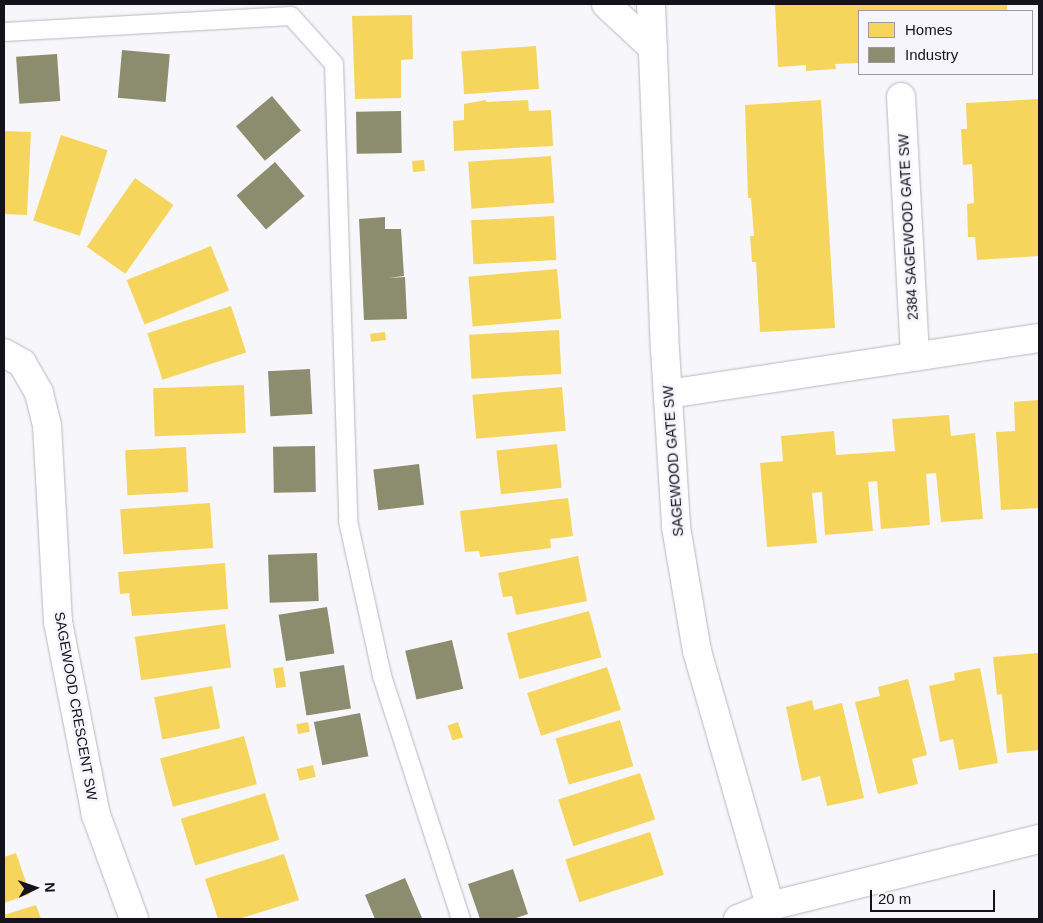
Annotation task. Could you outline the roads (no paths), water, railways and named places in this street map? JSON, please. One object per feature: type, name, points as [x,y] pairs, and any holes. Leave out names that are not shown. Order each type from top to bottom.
[{"type":"street","points":[[606,4],[653,48]]},
{"type":"street","name":"SAGEWOOD GATE SW","points":[[651,4],[668,394],[676,527],[697,651],[770,906]]},
{"type":"street","name":"2384 SAGEWOOD GATE SW","points":[[901,97],[915,357]]},
{"type":"street","points":[[668,394],[1039,338]]},
{"type":"street","name":"SAGEWOOD CRESCENT SW","points":[[4,353],[22,363],[39,393],[47,425],[58,622],[96,815],[134,919]]},
{"type":"street","points":[[738,919],[770,906],[1039,839]]},
{"type":"lane","points":[[4,32],[291,16],[334,64],[348,521],[382,676],[460,919]]}]
